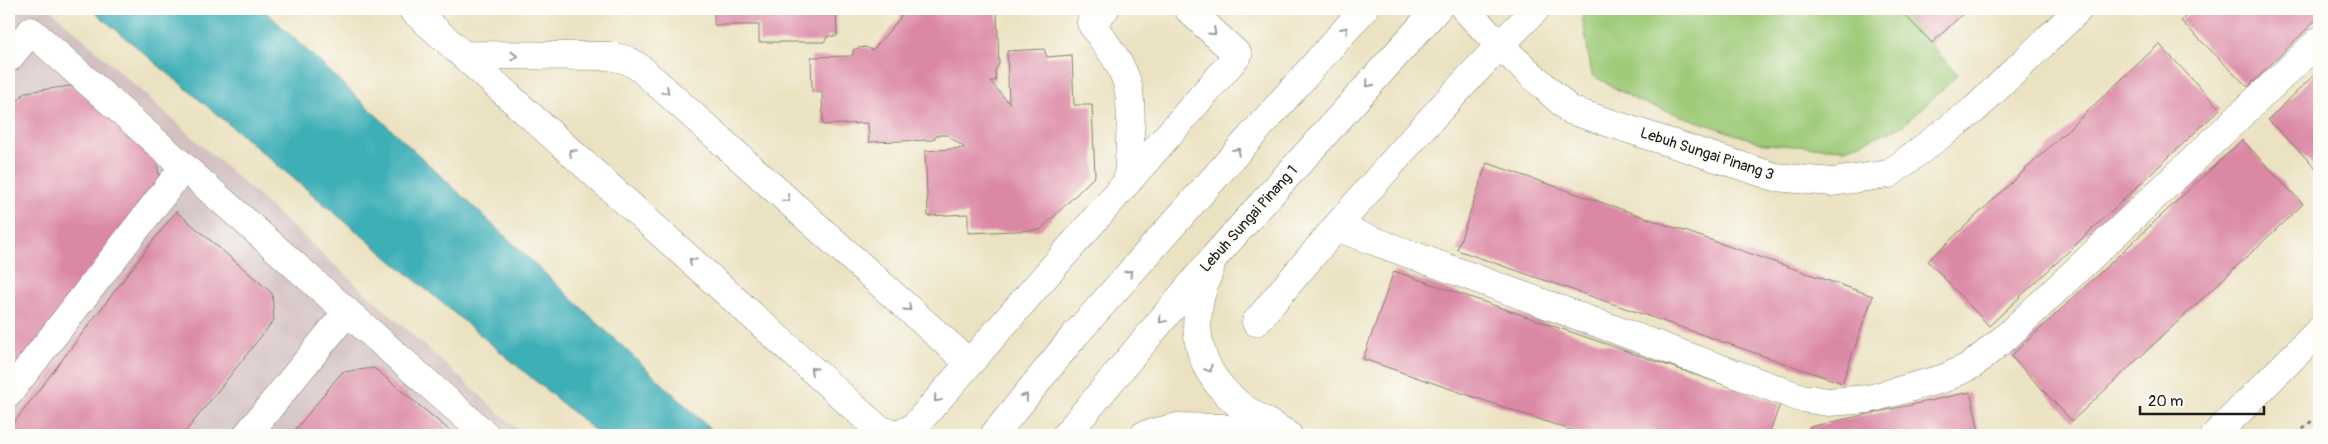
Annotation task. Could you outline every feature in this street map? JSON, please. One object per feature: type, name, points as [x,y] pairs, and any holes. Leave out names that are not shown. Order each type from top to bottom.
[{"type":"street","points":[[412,9],[876,427],[888,434],[901,433],[913,428],[968,362],[1238,56],[1188,9]]},
{"type":"street","points":[[994,435],[1074,335],[1364,9]]},
{"type":"street","name":"Lebuh Sungai Pinang 1","points":[[1066,435],[1215,256],[1437,9]]},
{"type":"street","name":"Lebuh Sungai Pinang 3","points":[[1465,9],[1499,45],[1570,110],[1775,177],[1832,182],[1889,174],[1975,110],[2079,9]]},
{"type":"street","points":[[1256,322],[1336,227],[1499,45],[1536,9]]},
{"type":"street","points":[[1090,14],[1121,68],[1127,84],[1130,131],[1128,179]]},
{"type":"street","points":[[9,58],[31,31],[486,435]]},
{"type":"street","points":[[1336,227],[1801,398],[1828,402],[1869,399],[1945,378],[1972,365],[2006,337],[2319,41]]},
{"type":"street","points":[[466,56],[610,56],[627,60],[640,68],[968,362]]},
{"type":"street","points":[[9,393],[184,167]]},
{"type":"street","points":[[1215,256],[1202,286],[1198,322],[1197,342],[1205,362],[1212,375],[1236,402],[1288,435]]},
{"type":"street","points":[[247,435],[347,312]]},
{"type":"street","points":[[2215,435],[2319,331]]},
{"type":"street","points":[[1144,435],[1177,427],[1221,428],[1288,435]]},
{"type":"path","points":[[2297,435],[2319,414]]},
{"type":"shaded area","points":[[9,9],[50,9],[524,435],[9,435]]},
{"type":"green space","points":[[1581,9],[1802,9],[1810,12],[1822,9],[1899,9],[1958,75],[1902,126],[1845,149],[1764,144],[1638,101],[1592,75]]},
{"type":"water","points":[[91,9],[263,9],[717,435],[600,435]]},
{"type":"building","points":[[714,9],[836,9],[837,36],[828,36],[824,42],[759,42],[759,25],[714,25]]},
{"type":"building","points":[[900,9],[997,9],[999,64],[995,70],[996,81],[990,81],[1009,103],[1007,51],[1044,49],[1047,57],[1072,55],[1074,105],[1092,105],[1095,176],[1040,230],[968,233],[968,214],[928,216],[925,151],[965,148],[947,135],[937,135],[933,140],[869,142],[868,123],[823,125],[822,92],[812,92],[811,57],[852,56],[854,49],[865,47],[873,50],[900,18]]},
{"type":"building","points":[[1899,9],[1968,9],[1932,43]]},
{"type":"building","points":[[2193,9],[2319,9],[2319,17],[2248,87],[2181,21]]},
{"type":"building","points":[[2159,44],[2220,109],[1989,326],[1928,261]]},
{"type":"building","points":[[2319,70],[2319,171],[2268,120]]},
{"type":"building","points":[[71,86],[156,151],[160,185],[9,377],[9,112],[25,92]]},
{"type":"building","points":[[2242,140],[2303,204],[2072,421],[2011,356]]},
{"type":"building","points":[[1487,163],[1873,296],[1842,383],[1457,250]]},
{"type":"building","points":[[176,211],[272,293],[274,320],[183,435],[9,435],[9,429]]},
{"type":"building","points":[[1394,271],[1780,404],[1769,435],[1585,435],[1363,359]]},
{"type":"building","points":[[374,368],[455,435],[291,435],[342,372]]},
{"type":"building","points":[[1970,392],[1980,435],[1811,435],[1809,427]]}]
